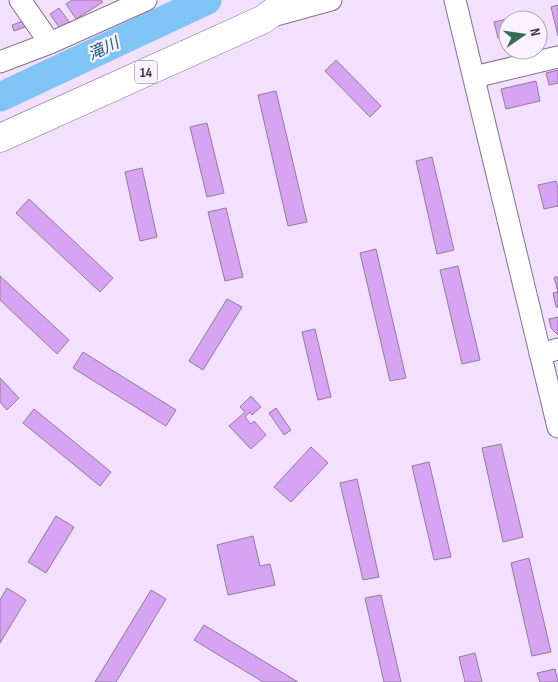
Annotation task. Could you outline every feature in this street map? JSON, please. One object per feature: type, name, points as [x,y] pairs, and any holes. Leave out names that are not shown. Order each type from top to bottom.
[{"type":"main road","name":"14","points":[[0,138],[262,20],[290,0]]},
{"type":"street","points":[[20,0],[50,43]]},
{"type":"street","points":[[0,62],[50,43],[146,0]]},
{"type":"street","points":[[262,20],[331,0]]},
{"type":"street","points":[[455,0],[474,77],[549,352],[558,428]]},
{"type":"street","points":[[474,77],[558,57]]},
{"type":"building","points":[[72,0],[101,0],[103,2],[76,19],[66,4]]},
{"type":"building","points":[[558,5],[558,36],[551,7]]},
{"type":"building","points":[[59,8],[70,23],[61,30],[50,14]]},
{"type":"building","points":[[23,21],[25,27],[14,31],[12,25]]},
{"type":"building","points":[[498,21],[498,38],[494,22]]},
{"type":"building","points":[[336,60],[381,106],[370,117],[325,71]]},
{"type":"building","points":[[558,70],[558,83],[549,85],[546,73]]},
{"type":"building","points":[[536,81],[540,101],[506,109],[501,89]]},
{"type":"building","points":[[276,91],[307,222],[288,226],[258,95]]},
{"type":"building","points":[[207,123],[224,193],[207,197],[190,127]]},
{"type":"building","points":[[432,157],[454,250],[437,254],[416,161]]},
{"type":"building","points":[[142,168],[157,237],[140,241],[125,172]]},
{"type":"building","points":[[556,181],[558,206],[544,209],[538,185]]},
{"type":"building","points":[[29,199],[113,278],[100,292],[16,213]]},
{"type":"building","points":[[226,208],[243,277],[225,281],[208,212]]},
{"type":"building","points":[[376,249],[406,378],[390,381],[360,253]]},
{"type":"building","points":[[458,266],[480,360],[462,364],[440,270]]},
{"type":"building","points":[[0,276],[69,340],[57,354],[0,300]]},
{"type":"building","points":[[554,277],[558,277],[558,292]]},
{"type":"building","points":[[558,292],[558,307],[556,307],[553,293]]},
{"type":"building","points":[[227,299],[242,307],[203,370],[189,361]]},
{"type":"building","points":[[558,317],[558,335],[551,328],[549,319]]},
{"type":"building","points":[[315,329],[331,397],[318,400],[302,332]]},
{"type":"building","points":[[83,352],[176,410],[166,426],[73,368]]},
{"type":"building","points":[[0,378],[19,398],[7,410],[0,402]]},
{"type":"building","points":[[251,396],[261,407],[252,415],[250,412],[245,417],[251,424],[254,421],[266,435],[251,449],[229,426],[245,412],[240,407]]},
{"type":"building","points":[[276,408],[291,430],[284,435],[269,413]]},
{"type":"building","points":[[34,409],[111,472],[100,486],[23,423]]},
{"type":"building","points":[[501,444],[523,537],[503,542],[482,448]]},
{"type":"building","points":[[311,447],[328,463],[291,502],[274,487]]},
{"type":"building","points":[[429,462],[451,557],[434,560],[412,466]]},
{"type":"building","points":[[357,479],[379,577],[363,580],[340,483]]},
{"type":"building","points":[[56,516],[74,527],[46,573],[28,562]]},
{"type":"building","points":[[253,536],[260,566],[270,564],[275,585],[228,595],[217,545]]},
{"type":"building","points":[[529,558],[551,652],[532,656],[511,563]]},
{"type":"building","points":[[7,588],[26,600],[0,643],[0,600]]},
{"type":"building","points":[[151,590],[166,599],[116,682],[95,682]]},
{"type":"building","points":[[381,595],[401,682],[384,682],[365,598]]},
{"type":"building","points":[[204,625],[298,682],[263,682],[194,640]]},
{"type":"building","points":[[475,653],[482,682],[465,682],[459,657]]},
{"type":"building","points":[[555,669],[558,682],[540,682],[537,673]]},
{"type":"waterway","name":"滝川","points":[[0,97],[207,0]]}]
